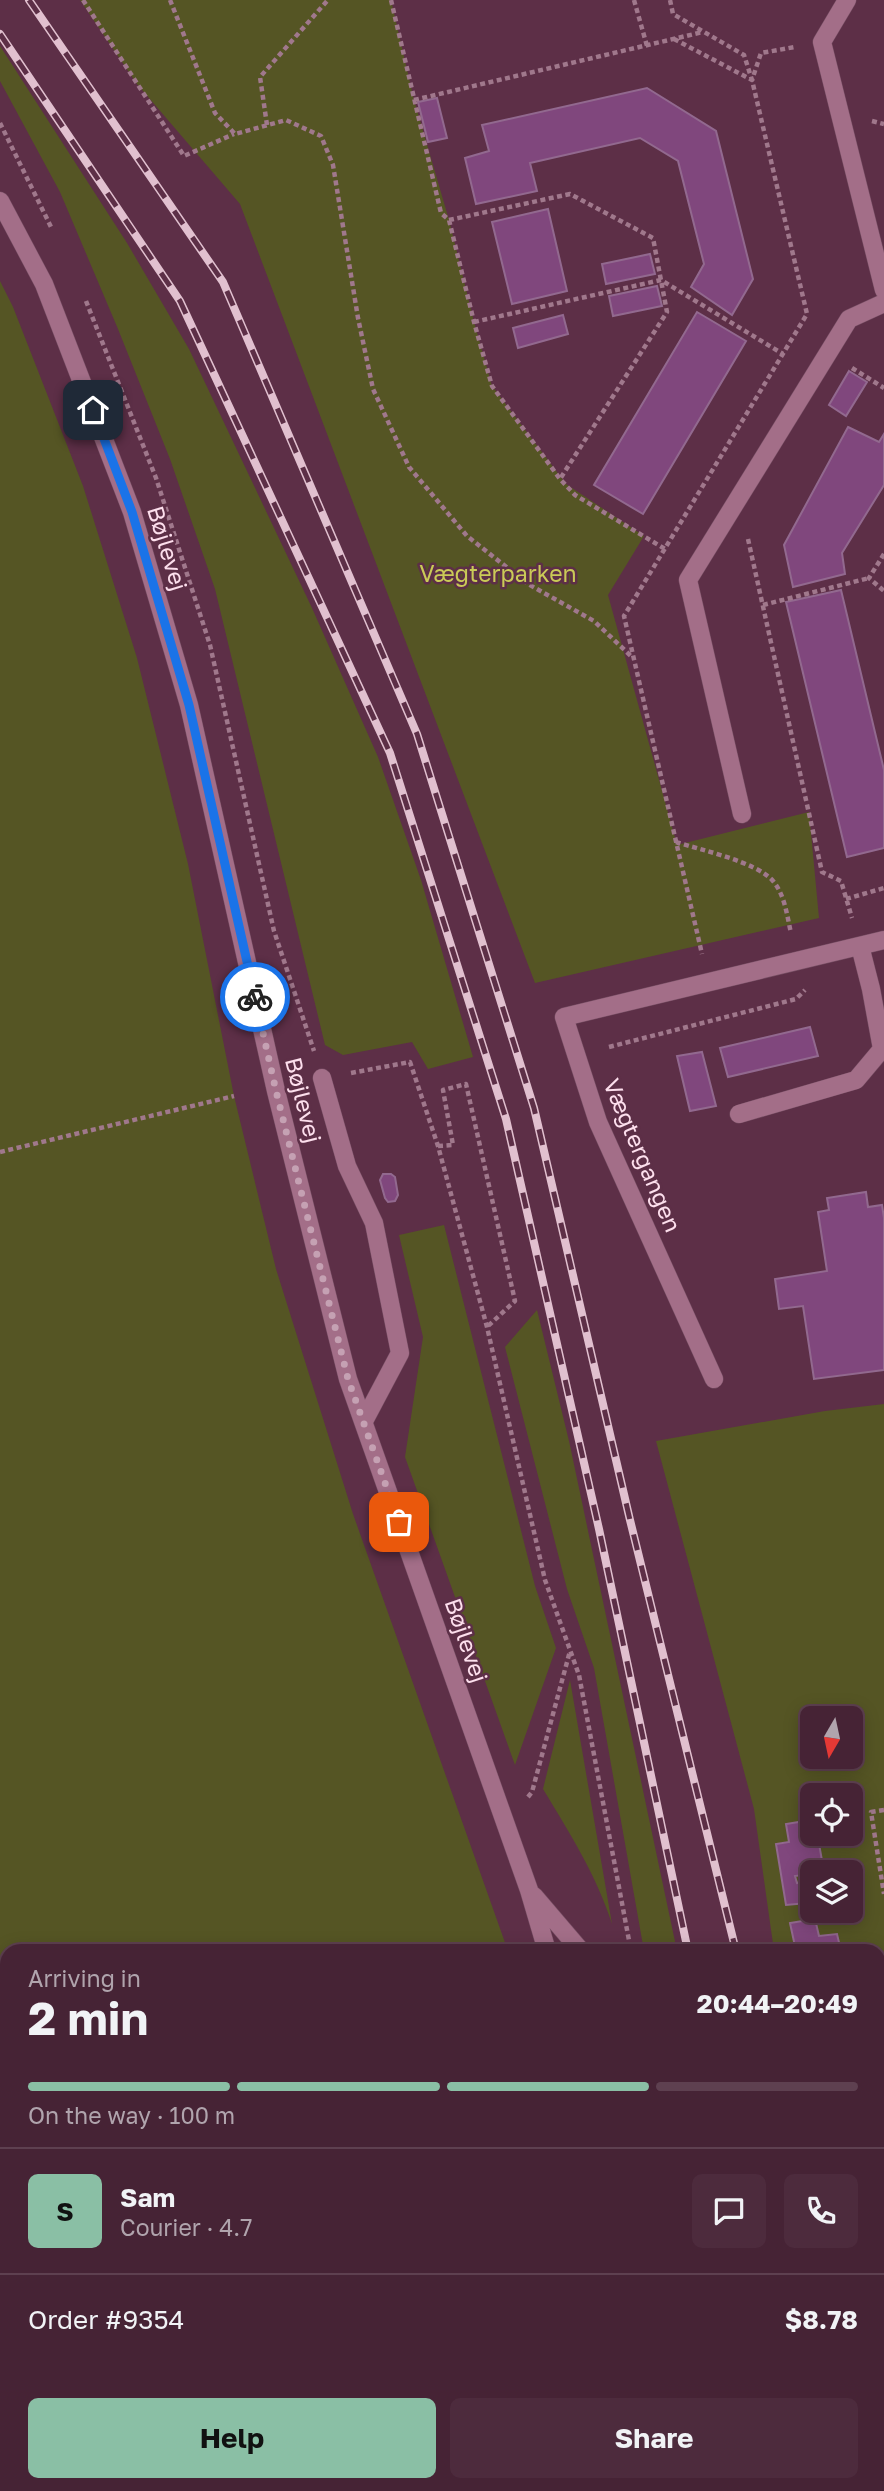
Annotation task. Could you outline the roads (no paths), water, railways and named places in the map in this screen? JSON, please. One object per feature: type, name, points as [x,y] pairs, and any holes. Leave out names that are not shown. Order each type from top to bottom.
[{"type":"street","points":[[847,0],[822,42],[884,290]]},
{"type":"street","name":"Bøjlevej","points":[[0,201],[44,284],[136,524],[189,705],[276,1091],[348,1379],[506,1824],[545,1944]]},
{"type":"street","points":[[742,814],[688,580],[849,319],[884,303]]},
{"type":"street","name":"Vægtergangen","points":[[714,1379],[598,1122],[565,1017],[884,940]]},
{"type":"street","points":[[739,1114],[856,1080],[882,1049],[860,946]]},
{"type":"street","points":[[323,1078],[347,1166],[374,1223],[400,1353],[363,1421]]},
{"type":"street","name":"Bøjlevej","points":[[529,1891],[575,1944]]},
{"type":"railway","points":[[29,0],[223,282],[417,734],[534,1108],[630,1520],[734,1944]]},
{"type":"railway","points":[[0,34],[180,301],[390,753],[506,1119],[599,1529],[687,1944]]},
{"type":"park label","name":"Vægterparken","points":[[498,573]]}]
